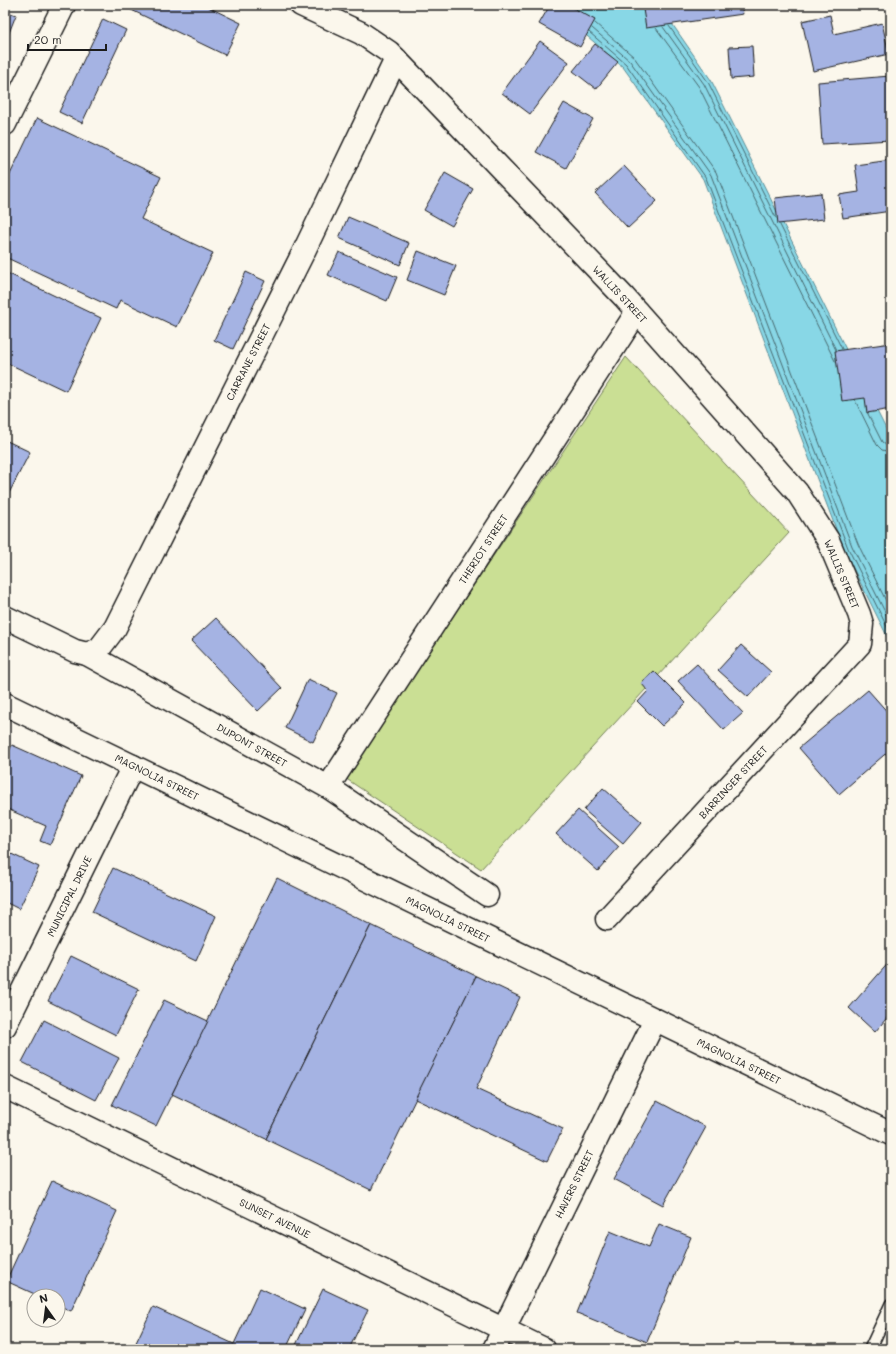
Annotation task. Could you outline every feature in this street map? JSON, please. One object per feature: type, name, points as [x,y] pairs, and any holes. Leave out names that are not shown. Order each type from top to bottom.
[{"type":"street","points":[[5,124],[64,5]]},
{"type":"street","name":"WALLIS STREET","points":[[301,5],[360,33],[389,52],[637,312],[797,492],[828,540],[862,624],[860,644]]},
{"type":"street","name":"CARRANE STREET","points":[[87,654],[99,649],[115,628],[300,258],[396,59]]},
{"type":"street","name":"THERIOT STREET","points":[[328,787],[637,312]]},
{"type":"street","name":"DUPONT STREET","points":[[5,617],[75,651],[87,654],[328,787],[487,895]]},
{"type":"street","name":"BARRINGER STREET","points":[[607,920],[860,644]]},
{"type":"street","name":"MAGNOLIA STREET","points":[[5,704],[891,1134]]},
{"type":"street","name":"MUNICIPAL DRIVE","points":[[5,1026],[133,766]]},
{"type":"street","name":"HAVERS STREET","points":[[494,1349],[655,1020]]},
{"type":"street","name":"SUNSET AVENUE","points":[[5,1088],[544,1349]]},
{"type":"lane","points":[[870,1349],[891,1304]]},
{"type":"green space","points":[[626,357],[789,533],[481,869],[345,778]]},
{"type":"water","points":[[551,5],[659,5],[711,80],[887,431],[891,442],[891,644],[844,550],[703,179],[623,67]]},
{"type":"building","points":[[121,5],[204,5],[241,23],[225,55]]},
{"type":"building","points":[[550,5],[568,5],[595,20],[580,47],[539,24]]},
{"type":"building","points":[[664,5],[741,5],[743,14],[646,28],[643,9]]},
{"type":"building","points":[[5,11],[16,15],[5,43]]},
{"type":"building","points":[[830,15],[834,34],[882,23],[889,54],[813,71],[802,21]]},
{"type":"building","points":[[103,19],[126,30],[82,123],[59,112]]},
{"type":"building","points":[[540,41],[569,62],[530,114],[502,93]]},
{"type":"building","points":[[595,44],[618,62],[596,89],[573,71]]},
{"type":"building","points":[[752,46],[754,77],[731,79],[729,47]]},
{"type":"building","points":[[890,76],[891,140],[822,144],[818,82]]},
{"type":"building","points":[[564,103],[593,119],[566,168],[536,152]]},
{"type":"building","points":[[37,118],[161,177],[141,219],[213,253],[177,327],[120,300],[116,309],[5,257],[5,185]]},
{"type":"building","points":[[891,160],[891,211],[843,218],[839,195],[859,192],[855,165]]},
{"type":"building","points":[[624,166],[657,201],[628,228],[595,193]]},
{"type":"building","points":[[445,173],[473,189],[452,226],[424,210]]},
{"type":"building","points":[[821,193],[824,219],[778,224],[775,198]]},
{"type":"building","points":[[348,217],[409,243],[400,265],[339,238]]},
{"type":"building","points":[[418,251],[456,266],[444,295],[407,280]]},
{"type":"building","points":[[339,252],[397,277],[387,301],[328,275]]},
{"type":"building","points":[[5,272],[101,318],[66,391],[5,362]]},
{"type":"building","points":[[246,272],[265,281],[233,349],[214,340]]},
{"type":"building","points":[[891,343],[891,409],[867,413],[865,398],[842,401],[835,351]]},
{"type":"building","points":[[5,440],[30,452],[5,501]]},
{"type":"building","points":[[216,618],[282,688],[258,711],[191,641]]},
{"type":"building","points":[[741,645],[771,672],[748,697],[718,670]]},
{"type":"building","points":[[697,664],[743,713],[724,730],[678,681]]},
{"type":"building","points":[[654,671],[686,703],[662,726],[638,702],[648,691],[641,683]]},
{"type":"building","points":[[308,679],[337,693],[313,742],[285,728]]},
{"type":"building","points":[[868,690],[891,716],[891,749],[839,794],[799,748]]},
{"type":"building","points":[[12,745],[81,776],[50,845],[40,841],[46,826],[5,808],[5,757]]},
{"type":"building","points":[[603,788],[642,822],[623,844],[584,810]]},
{"type":"building","points":[[578,810],[619,847],[598,871],[556,834]]},
{"type":"building","points":[[5,851],[39,867],[19,909],[7,903],[5,908]]},
{"type":"building","points":[[113,868],[216,916],[196,961],[92,912]]},
{"type":"building","points":[[277,878],[371,925],[266,1139],[172,1094]]},
{"type":"building","points":[[371,925],[476,976],[371,1190],[266,1139]]},
{"type":"building","points":[[71,956],[139,989],[116,1035],[48,1001]]},
{"type":"building","points":[[891,960],[891,1013],[875,1032],[849,1008]]},
{"type":"building","points":[[476,976],[520,997],[476,1089],[563,1129],[547,1161],[415,1099]]},
{"type":"building","points":[[164,1000],[208,1021],[156,1126],[112,1105]]},
{"type":"building","points":[[44,1020],[119,1058],[96,1100],[22,1062]]},
{"type":"building","points":[[657,1101],[706,1127],[663,1205],[614,1179]]},
{"type":"building","points":[[52,1181],[117,1211],[71,1311],[66,1309],[66,1288],[26,1288],[26,1290],[6,1281]]},
{"type":"building","points":[[659,1224],[691,1237],[647,1342],[577,1313],[610,1231],[649,1247]]},
{"type":"building","points":[[260,1288],[305,1309],[286,1349],[133,1349],[153,1307],[234,1344]]},
{"type":"building","points":[[323,1289],[368,1310],[349,1349],[294,1349]]}]
